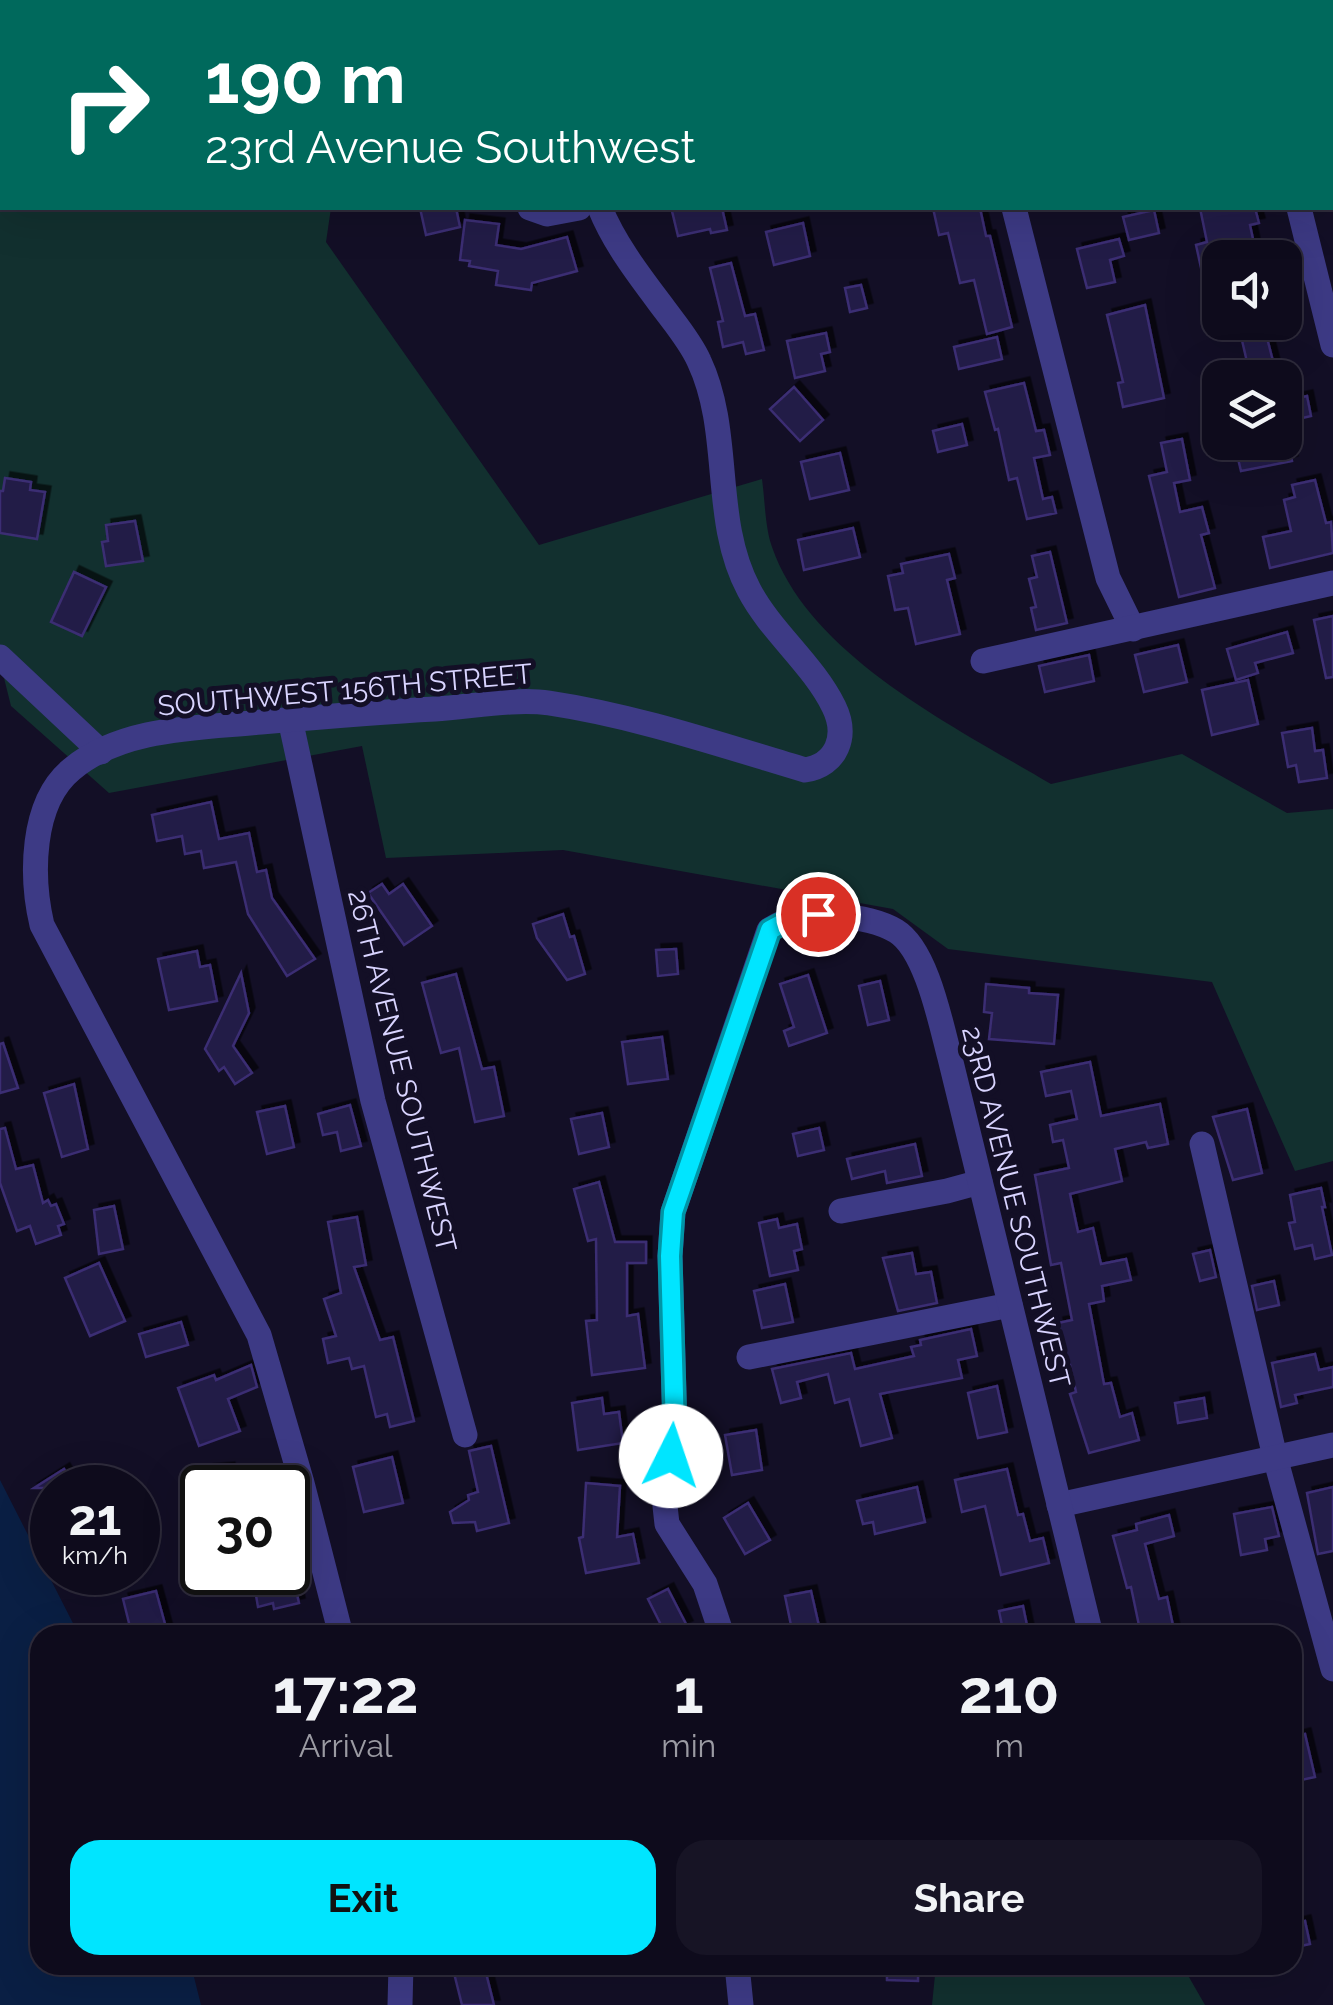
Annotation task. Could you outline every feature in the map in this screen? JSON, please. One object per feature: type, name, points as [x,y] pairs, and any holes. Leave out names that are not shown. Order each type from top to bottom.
[{"type":"street","points":[[536,210],[547,214],[568,210]]},
{"type":"street","name":"SOUTHWEST 156TH STREET","points":[[338,1625],[259,1336],[42,925],[34,866],[38,835],[51,795],[71,769],[131,740],[172,731],[544,702],[640,722],[806,770],[822,767],[834,755],[840,735],[835,709],[749,590],[730,542],[719,425],[710,384],[697,354],[620,247],[601,210]]},
{"type":"street","points":[[1015,210],[1108,578],[1133,629]]},
{"type":"street","points":[[1299,210],[1333,345]]},
{"type":"street","points":[[983,661],[1333,584]]},
{"type":"street","points":[[0,657],[102,752]]},
{"type":"street","name":"26TH AVENUE SOUTHWEST","points":[[290,720],[373,1100],[465,1435]]},
{"type":"street","name":"23RD AVENUE SOUTHWEST","points":[[719,1625],[705,1584],[668,1524],[664,1506],[675,1429],[670,1256],[673,1212],[770,930],[796,916],[852,917],[900,933],[910,944],[928,983],[1089,1625]]},
{"type":"street","points":[[1202,1144],[1275,1457],[1333,1669]]},
{"type":"street","points":[[841,1211],[980,1182]]},
{"type":"street","points":[[748,1357],[1010,1305]]},
{"type":"street","points":[[1058,1506],[1333,1445]]},
{"type":"street","points":[[400,2005],[401,1975]]},
{"type":"street","points":[[738,1975],[741,2005]]},
{"type":"green space","points":[[0,210],[331,210],[326,242],[539,545],[762,479],[772,547],[791,586],[818,623],[890,686],[1051,784],[1182,754],[1287,813],[1333,809],[1333,1161],[1295,1171],[1212,982],[948,949],[893,909],[563,850],[386,858],[362,746],[109,793],[11,706],[0,662]]},
{"type":"green space","points":[[935,1975],[1188,1975],[1205,2005],[932,2005]]},
{"type":"water","points":[[0,1480],[30,1539],[30,1595],[59,1595],[74,1625],[30,1625],[30,1975],[194,1975],[201,2005],[0,2005]]},
{"type":"building","points":[[420,210],[456,210],[460,227],[426,235]]},
{"type":"building","points":[[722,210],[727,230],[711,233],[710,229],[678,236],[672,211]]},
{"type":"building","points":[[933,210],[980,210],[1012,327],[987,334],[974,280],[960,283],[948,233],[939,235]]},
{"type":"building","points":[[1154,210],[1159,233],[1129,240],[1123,217]]},
{"type":"building","points":[[1200,210],[1256,210],[1259,223],[1250,225],[1253,240],[1207,240]]},
{"type":"building","points":[[465,220],[499,224],[496,245],[521,249],[567,237],[577,271],[532,283],[531,290],[496,285],[498,271],[469,266],[470,261],[460,260]]},
{"type":"building","points":[[803,223],[810,256],[774,265],[766,232]]},
{"type":"building","points":[[1119,239],[1124,256],[1110,260],[1115,282],[1087,288],[1077,249]]},
{"type":"building","points":[[1202,243],[1202,272],[1196,245]]},
{"type":"building","points":[[731,263],[745,316],[755,314],[764,350],[746,354],[743,342],[723,347],[718,322],[723,321],[710,268]]},
{"type":"building","points":[[861,285],[867,308],[850,312],[845,288]]},
{"type":"building","points":[[1145,305],[1164,398],[1123,407],[1118,383],[1123,382],[1107,315]]},
{"type":"building","points":[[826,333],[830,352],[821,354],[825,371],[795,378],[787,341]]},
{"type":"building","points":[[997,337],[1002,359],[959,369],[954,347]]},
{"type":"building","points":[[1242,340],[1268,340],[1273,360],[1247,360]]},
{"type":"building","points":[[1024,383],[1036,431],[1044,430],[1050,455],[1034,458],[1043,499],[1052,497],[1056,513],[1027,519],[1017,478],[1009,480],[985,392]]},
{"type":"building","points":[[794,387],[823,420],[800,441],[770,409]]},
{"type":"building","points":[[1307,396],[1311,416],[1302,418],[1302,397]]},
{"type":"building","points":[[962,424],[967,445],[938,452],[933,431]]},
{"type":"building","points":[[1182,439],[1190,480],[1174,483],[1180,512],[1202,507],[1209,533],[1201,535],[1215,588],[1179,597],[1149,476],[1167,472],[1161,443]]},
{"type":"building","points":[[840,453],[849,490],[810,499],[801,462]]},
{"type":"building","points":[[1238,460],[1292,461],[1241,471]]},
{"type":"building","points":[[5,478],[31,482],[30,490],[45,492],[37,539],[0,533],[0,491]]},
{"type":"building","points":[[1315,480],[1326,523],[1331,522],[1333,553],[1270,568],[1263,537],[1291,531],[1284,500],[1295,497],[1292,485]]},
{"type":"building","points":[[135,521],[143,561],[106,566],[102,542],[108,541],[106,525]]},
{"type":"building","points":[[853,528],[860,557],[804,570],[798,540]]},
{"type":"building","points":[[1050,552],[1067,623],[1036,630],[1031,608],[1036,607],[1029,579],[1037,577],[1032,556]]},
{"type":"building","points":[[949,554],[955,578],[947,580],[960,634],[916,644],[908,608],[895,610],[888,576],[903,573],[901,564]]},
{"type":"building","points":[[74,572],[106,587],[82,636],[51,622]]},
{"type":"building","points":[[1333,616],[1333,677],[1326,678],[1314,620]]},
{"type":"building","points":[[1287,632],[1293,653],[1255,663],[1258,673],[1236,680],[1227,649]]},
{"type":"building","points":[[1178,645],[1187,682],[1144,692],[1135,655]]},
{"type":"building","points":[[1089,655],[1094,681],[1045,692],[1039,666]]},
{"type":"building","points":[[1248,680],[1258,724],[1212,735],[1202,690]]},
{"type":"building","points":[[1312,728],[1315,751],[1323,750],[1327,778],[1299,782],[1296,765],[1288,767],[1282,733]]},
{"type":"building","points":[[211,802],[219,839],[249,833],[257,872],[266,870],[272,898],[315,959],[287,976],[248,914],[236,862],[204,868],[201,851],[185,854],[182,836],[157,841],[152,815]]},
{"type":"building","points":[[382,884],[389,894],[403,884],[432,926],[404,945],[368,893]]},
{"type":"building","points":[[563,914],[585,974],[567,980],[537,938],[533,924]]},
{"type":"building","points":[[676,949],[678,974],[658,976],[656,950]]},
{"type":"building","points":[[197,951],[200,967],[210,965],[217,1001],[169,1010],[158,959]]},
{"type":"building","points":[[241,973],[249,1013],[233,1046],[252,1073],[235,1084],[224,1067],[219,1071],[205,1049]]},
{"type":"building","points":[[456,974],[482,1069],[494,1067],[504,1116],[475,1122],[459,1048],[441,1053],[422,983]]},
{"type":"building","points":[[808,975],[827,1033],[789,1046],[784,1031],[794,1027],[780,984]]},
{"type":"building","points":[[880,981],[889,1020],[868,1025],[859,986]]},
{"type":"building","points":[[986,984],[1058,995],[1054,1044],[989,1039],[992,1013],[984,1012]]},
{"type":"building","points":[[662,1037],[668,1079],[628,1084],[622,1042]]},
{"type":"building","points":[[3,1043],[18,1088],[0,1093],[0,1044]]},
{"type":"building","points":[[1090,1062],[1101,1116],[1160,1104],[1168,1144],[1148,1148],[1146,1142],[1115,1149],[1122,1181],[1070,1194],[1078,1232],[1093,1228],[1101,1264],[1126,1259],[1131,1280],[1102,1286],[1104,1301],[1089,1304],[1104,1384],[1111,1383],[1120,1417],[1132,1413],[1139,1440],[1089,1453],[1070,1394],[1076,1392],[1070,1365],[1066,1366],[1058,1323],[1072,1320],[1061,1263],[1051,1265],[1035,1175],[1069,1168],[1063,1140],[1053,1142],[1050,1125],[1077,1119],[1071,1091],[1046,1096],[1041,1072]]},
{"type":"building","points":[[74,1084],[88,1149],[62,1157],[44,1093]]},
{"type":"building","points":[[350,1105],[361,1146],[341,1151],[337,1132],[323,1135],[318,1114]]},
{"type":"building","points":[[285,1106],[294,1147],[267,1154],[257,1112]]},
{"type":"building","points":[[1247,1109],[1262,1173],[1233,1180],[1213,1117]]},
{"type":"building","points":[[602,1113],[609,1147],[579,1154],[571,1119]]},
{"type":"building","points":[[5,1128],[16,1169],[33,1165],[43,1203],[48,1200],[51,1206],[56,1204],[64,1224],[58,1226],[61,1235],[36,1244],[30,1226],[17,1231],[0,1183],[0,1129]]},
{"type":"building","points":[[819,1128],[824,1150],[798,1156],[793,1134]]},
{"type":"building","points":[[915,1144],[922,1176],[887,1183],[885,1171],[852,1179],[847,1159]]},
{"type":"building","points":[[599,1182],[615,1242],[646,1242],[646,1263],[627,1263],[627,1316],[638,1314],[645,1368],[592,1375],[586,1321],[597,1320],[596,1239],[588,1241],[574,1189]]},
{"type":"building","points":[[1321,1188],[1332,1255],[1315,1259],[1312,1245],[1295,1249],[1289,1223],[1295,1222],[1290,1195]]},
{"type":"building","points":[[114,1206],[123,1249],[99,1254],[94,1210]]},
{"type":"building","points":[[357,1217],[366,1265],[354,1267],[380,1340],[393,1337],[414,1421],[390,1427],[387,1414],[376,1417],[364,1366],[352,1369],[349,1358],[328,1363],[323,1339],[336,1336],[324,1299],[341,1293],[328,1222]]},
{"type":"building","points":[[777,1219],[779,1228],[797,1224],[802,1249],[794,1251],[798,1270],[770,1276],[759,1223]]},
{"type":"building","points":[[1210,1250],[1216,1277],[1200,1281],[1193,1254]]},
{"type":"building","points":[[912,1253],[916,1274],[931,1272],[937,1303],[898,1311],[883,1258]]},
{"type":"building","points":[[99,1263],[125,1321],[90,1336],[65,1278]]},
{"type":"building","points":[[1274,1281],[1279,1305],[1257,1310],[1252,1286]]},
{"type":"building","points":[[785,1284],[793,1322],[762,1328],[754,1291]]},
{"type":"building","points":[[181,1322],[188,1345],[146,1357],[139,1334]]},
{"type":"building","points":[[971,1329],[977,1356],[958,1360],[962,1378],[880,1394],[892,1438],[861,1446],[849,1399],[835,1403],[828,1374],[797,1382],[801,1398],[781,1403],[772,1369],[851,1353],[855,1369],[914,1356],[911,1347],[921,1345],[920,1340]]},
{"type":"building","points":[[1315,1354],[1319,1370],[1333,1367],[1333,1387],[1295,1395],[1297,1403],[1281,1407],[1272,1363]]},
{"type":"building","points":[[251,1365],[257,1387],[228,1399],[240,1431],[199,1446],[178,1388],[214,1375],[216,1380]]},
{"type":"building","points":[[997,1386],[1007,1432],[978,1438],[968,1393]]},
{"type":"building","points":[[602,1398],[604,1414],[619,1412],[623,1443],[578,1450],[572,1403]]},
{"type":"building","points":[[1204,1398],[1207,1418],[1178,1423],[1175,1403]]},
{"type":"building","points":[[756,1430],[762,1470],[732,1475],[725,1435]]},
{"type":"building","points":[[491,1446],[509,1523],[477,1531],[475,1522],[453,1523],[450,1512],[469,1500],[468,1495],[478,1492],[469,1451]]},
{"type":"building","points":[[392,1457],[403,1503],[364,1512],[353,1467]]},
{"type":"building","points":[[1007,1469],[1018,1515],[1023,1514],[1030,1541],[1043,1538],[1049,1563],[1001,1575],[985,1506],[962,1512],[955,1480]]},
{"type":"building","points":[[586,1483],[620,1486],[617,1537],[633,1534],[639,1563],[586,1573],[579,1538],[583,1537]]},
{"type":"building","points":[[917,1487],[925,1522],[875,1534],[873,1522],[863,1524],[857,1501]]},
{"type":"building","points":[[1333,1487],[1333,1551],[1318,1554],[1307,1493]]},
{"type":"building","points":[[748,1503],[770,1540],[745,1554],[724,1518]]},
{"type":"building","points":[[1272,1507],[1279,1536],[1265,1539],[1267,1550],[1241,1555],[1234,1514]]},
{"type":"building","points":[[1169,1515],[1174,1536],[1145,1544],[1159,1599],[1167,1597],[1173,1625],[1139,1625],[1131,1587],[1127,1588],[1113,1536],[1137,1530],[1136,1524]]},
{"type":"building","points":[[668,1589],[686,1625],[661,1625],[648,1599]]},
{"type":"building","points":[[811,1591],[819,1625],[791,1625],[785,1596]]},
{"type":"building","points":[[157,1595],[165,1625],[130,1625],[123,1599]]},
{"type":"building","points":[[256,1595],[297,1595],[299,1603],[274,1609],[273,1603],[258,1607]]},
{"type":"building","points":[[1023,1606],[1027,1625],[1002,1625],[999,1611]]},
{"type":"building","points":[[1305,1734],[1315,1777],[1302,1780]]},
{"type":"building","points":[[1305,1921],[1310,1944],[1302,1946]]},
{"type":"building","points":[[454,1975],[486,1975],[494,2005],[462,2005]]},
{"type":"building","points":[[887,1975],[918,1975],[918,1981],[887,1980]]},
{"type":"route","points":[[671,1456],[675,1429],[670,1256],[673,1212],[770,930],[796,916],[818,914]]}]
